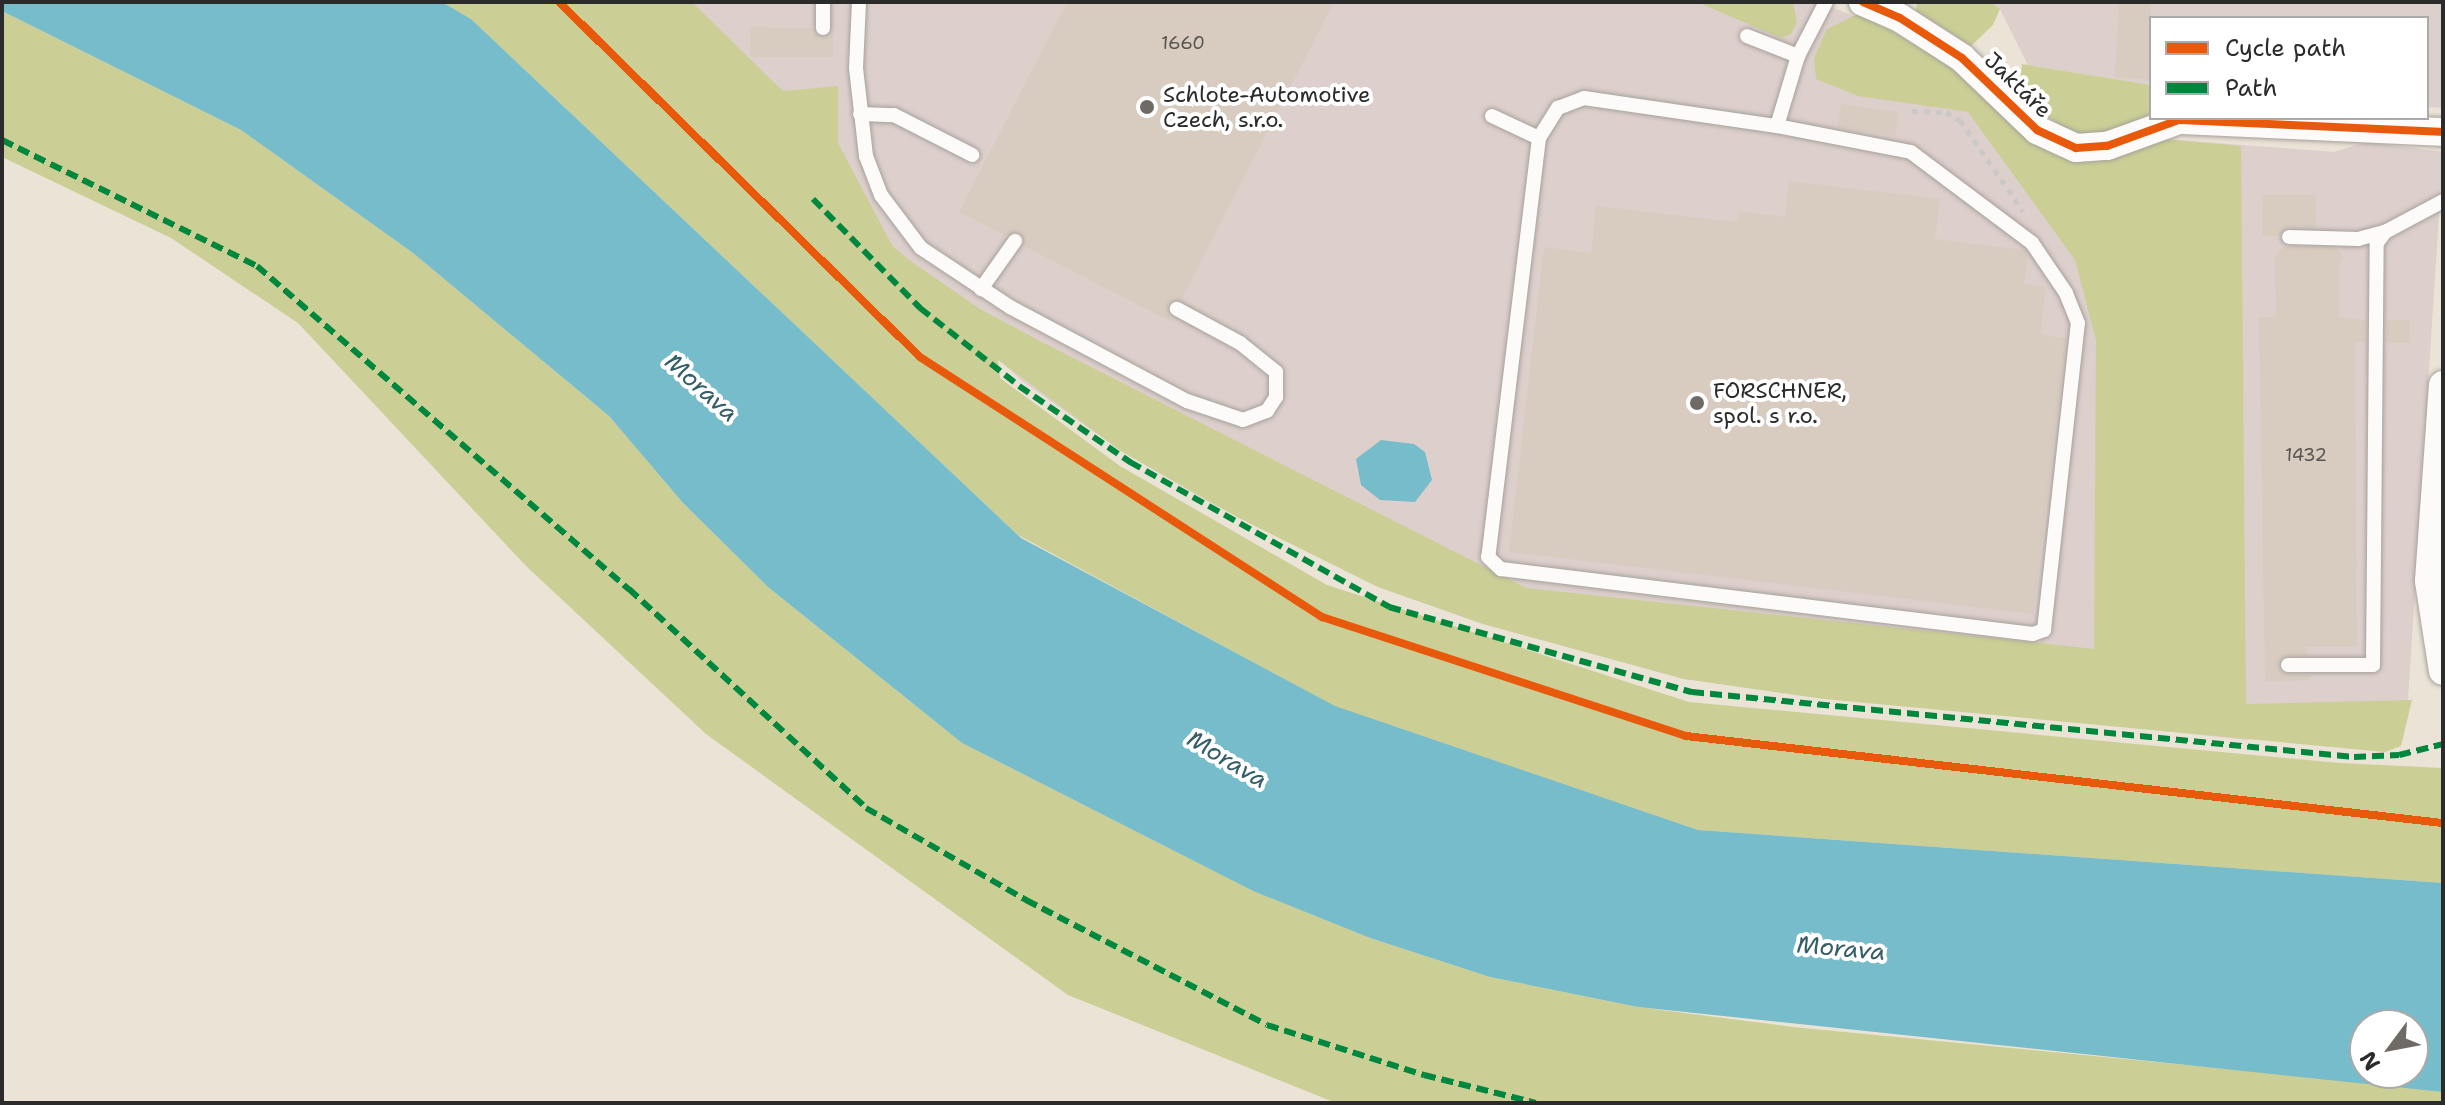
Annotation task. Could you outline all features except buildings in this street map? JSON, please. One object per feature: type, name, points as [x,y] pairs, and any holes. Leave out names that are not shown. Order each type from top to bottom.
[{"type":"street","name":"Jaktáře","points":[[1863,2],[1900,18],[1962,58],[2037,130],[2076,148],[2107,146],[2179,120],[2443,132]]},
{"type":"street","points":[[2443,385],[2429,581],[2443,669]]},
{"type":"lane","points":[[823,2],[823,28]]},
{"type":"lane","points":[[859,2],[860,114],[866,156],[896,220],[921,248],[981,289],[1217,414],[1243,420],[1267,411],[1276,397],[1276,372],[1240,343],[1177,309]]},
{"type":"lane","points":[[1777,126],[1798,56],[1826,2]]},
{"type":"lane","points":[[1747,36],[1798,56]]},
{"type":"lane","points":[[1584,98],[1777,126],[1911,152],[2026,239],[2066,293],[2078,323],[2044,630],[2033,634],[1501,569],[1488,557],[1539,138],[1558,108],[1584,98]]},
{"type":"lane","points":[[860,114],[894,115],[972,155]]},
{"type":"lane","points":[[1492,116],[1539,138]]},
{"type":"lane","points":[[2289,237],[2358,239],[2385,232],[2443,201]]},
{"type":"lane","points":[[2288,665],[2373,665],[2376,256],[2377,243],[2385,232]]},
{"type":"lane","points":[[981,289],[1015,241]]},
{"type":"path","points":[[1912,111],[1946,112],[1960,120],[2028,217],[2026,239]]},
{"type":"shaded area","points":[[609,2],[1820,2],[1867,22],[2026,139],[2057,156],[2089,162],[2110,158],[2152,138],[2334,152],[2367,142],[2443,152],[2408,700],[2247,740],[1684,679],[1483,624],[1378,587],[1207,501],[1121,451],[1022,381]]},
{"type":"shaded area","points":[[1974,2],[2443,2],[2443,108],[2429,107],[2429,16],[2149,16],[2149,85],[2028,65],[2000,9]]},
{"type":"green space","points":[[442,2],[692,2],[783,91],[838,86],[838,143],[893,247],[912,262],[980,309],[1042,342],[1526,588],[2094,649],[2096,340],[2075,260],[1968,112],[1858,96],[1816,79],[1814,58],[1827,29],[1856,15],[1875,21],[1962,73],[2026,139],[2057,156],[2089,162],[2110,158],[2152,138],[2241,146],[2246,704],[2412,700],[2401,746],[2385,752],[1824,699],[1684,679],[1483,624],[1378,587],[1237,517],[1121,451],[998,360],[1000,378],[1120,466],[1327,585],[1689,702],[2340,763],[2443,768],[2443,883],[1698,830],[1336,707],[1018,535],[471,19]]},
{"type":"green space","points":[[1697,2],[1793,2],[1797,22],[1791,34],[1781,38]]},
{"type":"green space","points":[[1917,2],[1990,2],[2000,9],[1993,25],[1971,46],[1916,11]]},
{"type":"green space","points":[[2,11],[241,130],[413,253],[609,416],[683,503],[768,587],[962,743],[1253,891],[1370,938],[1490,977],[1638,1007],[1793,1027],[2349,1080],[2349,1089],[2420,1089],[2443,1092],[2443,1103],[1336,1103],[1068,995],[706,734],[526,566],[298,323],[171,238],[2,157]]},
{"type":"green space","points":[[2022,64],[2149,85],[2149,115],[2109,132],[2085,135],[2066,129],[2040,112],[2020,87]]},
{"type":"water","name":"Morava","points":[[2,2],[442,2],[471,19],[1021,538],[1335,706],[1698,830],[2443,883],[2443,1092],[2415,1089],[2429,1089],[2429,1009],[2349,1009],[2349,1082],[1638,1007],[1490,977],[1370,938],[1253,891],[962,743],[768,587],[683,503],[609,416],[413,253],[241,130],[2,11]]},
{"type":"water","points":[[1381,440],[1414,444],[1425,452],[1432,480],[1415,502],[1380,500],[1361,485],[1356,459]]},
{"type":"marked path","points":[[2,140],[257,266],[629,589],[866,808],[1026,900],[1267,1025],[1424,1075],[1536,1103]]},
{"type":"marked path","points":[[813,199],[920,308],[1019,386],[1130,462],[1389,607],[1692,692],[2354,757],[2399,755],[2443,744]]},
{"type":"cycle path","points":[[559,2],[920,357],[1322,617],[1686,736],[2443,823]]},
{"type":"cycle path","points":[[1863,2],[1900,18],[1962,58],[2037,130],[2076,148],[2107,146],[2179,120],[2443,132]]},
{"type":"place","name":"Schlote-Automotive Czech, s.r.o.","points":[[1147,107]]},
{"type":"place","name":"FORSCHNER, spol. s r.o.","points":[[1697,403]]}]
